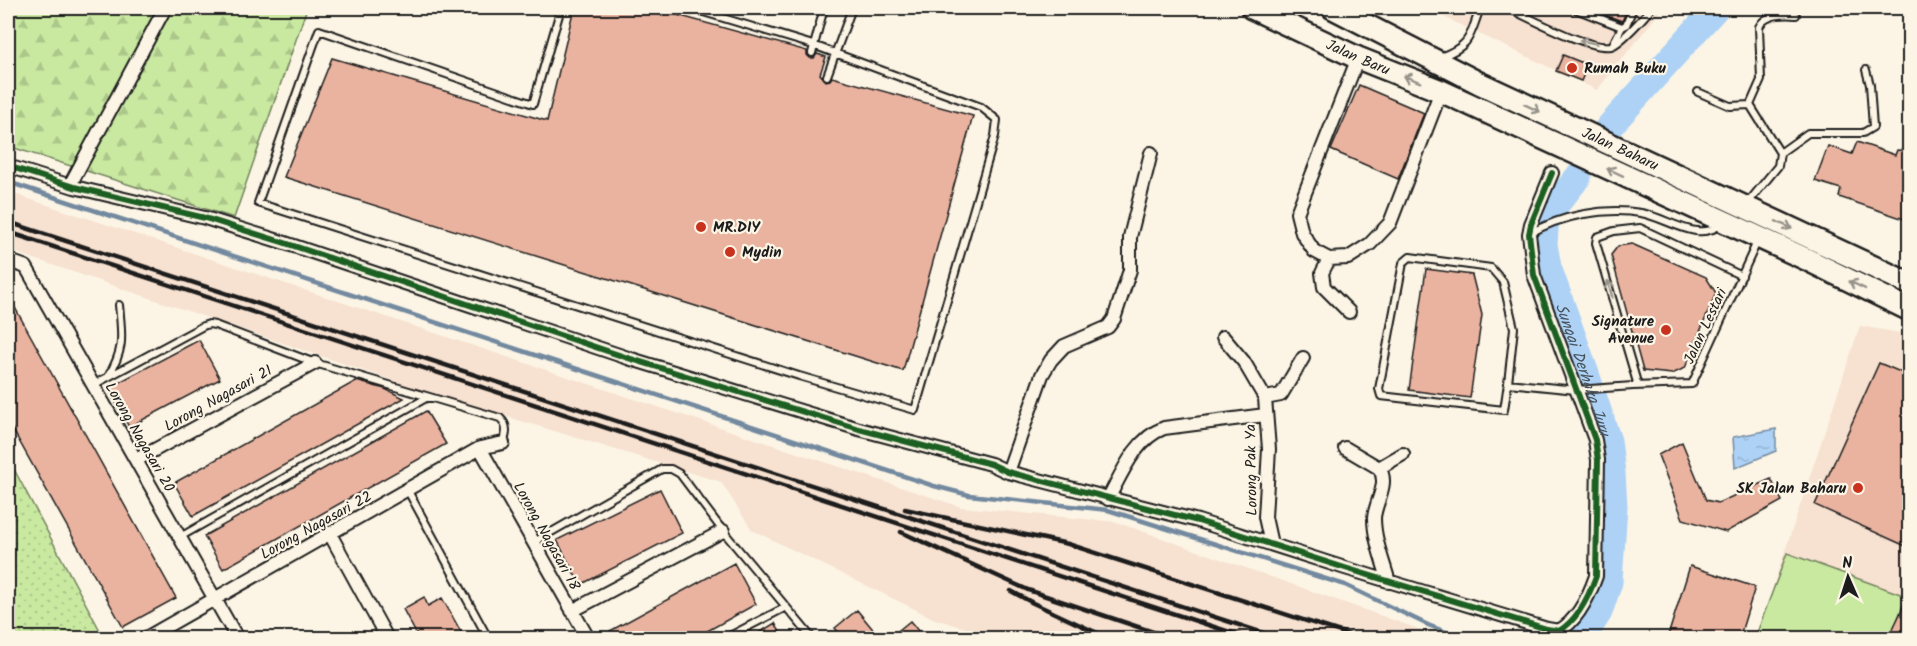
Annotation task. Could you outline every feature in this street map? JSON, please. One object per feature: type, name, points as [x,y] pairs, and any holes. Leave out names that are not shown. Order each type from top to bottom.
[{"type":"highway","name":"Jalan Baru","points":[[1252,8],[1358,58],[1466,102]]},
{"type":"highway","name":"Jalan Baharu","points":[[1333,8],[1479,83],[1910,284]]},
{"type":"highway","name":"Jalan Baharu","points":[[1466,102],[1910,310]]},
{"type":"street","points":[[70,185],[165,8]]},
{"type":"street","points":[[1358,58],[1297,213],[1302,233],[1314,251],[1329,259],[1347,258],[1370,244],[1390,224],[1440,91]]},
{"type":"street","points":[[1008,472],[1042,375],[1051,360],[1064,346],[1108,327],[1114,319],[1130,270],[1130,237],[1151,153]]},
{"type":"street","points":[[8,166],[282,242],[628,358],[859,429],[991,464],[1008,472],[1198,521],[1389,582],[1559,632],[1569,625],[1590,593],[1596,576],[1598,460],[1594,440],[1534,275],[1531,224],[1552,173]]},
{"type":"street","points":[[1329,259],[1322,273],[1324,287],[1349,312]]},
{"type":"street","name":"Lorong Nagasari 20","points":[[8,263],[26,267],[215,599],[232,637]]},
{"type":"street","points":[[1223,337],[1244,362],[1265,398],[1281,395],[1303,358]]},
{"type":"street","name":"Lorong Nagasari 21","points":[[136,460],[315,363]]},
{"type":"street","name":"Lorong Pak Ya","points":[[1265,398],[1269,449],[1265,517],[1271,544]]},
{"type":"street","points":[[1108,499],[1126,464],[1145,438],[1154,432],[1164,428],[1265,415]]},
{"type":"street","name":"Lorong Nagasari 22","points":[[146,639],[480,448],[503,443]]},
{"type":"street","name":"Lorong Nagasari 18","points":[[480,448],[588,639]]},
{"type":"street","points":[[1345,448],[1380,468],[1382,472],[1383,483],[1374,516],[1389,582]]},
{"type":"street","points":[[1380,468],[1403,454]]},
{"type":"street","points":[[573,611],[723,531]]},
{"type":"street","points":[[330,534],[387,639]]},
{"type":"lane","points":[[561,8],[533,104],[319,30],[258,203],[799,376],[915,410],[995,136],[997,120],[981,106],[813,45],[690,8]]},
{"type":"lane","points":[[812,53],[824,8]]},
{"type":"lane","points":[[827,75],[852,8]]},
{"type":"lane","points":[[1434,59],[1454,52],[1467,42],[1480,8]]},
{"type":"lane","points":[[1508,8],[1583,43],[1611,46],[1619,42],[1651,8]]},
{"type":"lane","points":[[1573,8],[1622,27]]},
{"type":"lane","points":[[1611,46],[1622,27],[1626,25],[1633,8]]},
{"type":"lane","points":[[1750,105],[1761,80],[1759,27],[1761,21],[1788,14],[1796,15]]},
{"type":"lane","points":[[1780,153],[1808,133],[1863,132],[1873,127],[1870,85],[1866,70]]},
{"type":"lane","points":[[1698,92],[1730,106],[1750,105]]},
{"type":"lane","points":[[1745,207],[1779,166],[1780,153],[1750,105]]},
{"type":"lane","points":[[1533,232],[1560,221],[1587,214],[1613,211],[1643,213],[1681,227],[1703,231],[1713,230],[1723,222]]},
{"type":"lane","points":[[1635,386],[1596,243],[1597,237],[1614,231],[1640,228],[1742,276]]},
{"type":"lane","name":"Jalan Lestari","points":[[1508,383],[1576,390],[1692,384],[1759,238]]},
{"type":"lane","points":[[1410,257],[1491,268],[1503,282],[1514,328],[1508,383],[1504,410],[1381,396],[1378,389],[1403,263],[1410,257]]},
{"type":"lane","points":[[107,377],[120,352],[122,339],[119,305]]},
{"type":"lane","points":[[93,385],[209,324],[315,363],[500,418],[505,422],[507,431],[503,443]]},
{"type":"lane","points":[[179,537],[428,397]]},
{"type":"lane","points":[[534,542],[662,469],[671,469],[680,474],[723,531],[812,639]]},
{"type":"lane","points":[[408,490],[488,639]]},
{"type":"lane","points":[[726,639],[786,607]]},
{"type":"shaded area","points":[[1425,8],[1663,8],[1597,90]]},
{"type":"shaded area","points":[[8,192],[961,507],[1116,522],[1444,638],[998,638],[935,619],[752,530],[721,482],[430,393],[8,250]]},
{"type":"shaded area","name":"SK Jalan Baharu","points":[[1860,326],[1900,333],[1909,337],[1909,638],[1756,638]]},
{"type":"green space","points":[[8,8],[307,8],[234,218],[8,146]]},
{"type":"green space","points":[[8,458],[104,638],[8,638]]},
{"type":"green space","points":[[1787,553],[1906,596],[1891,638],[1755,638]]},
{"type":"water","points":[[1776,429],[1776,451],[1735,468],[1733,437]]},
{"type":"building","name":"Mydin","points":[[574,8],[652,8],[807,51],[810,58],[814,58],[817,54],[826,57],[820,74],[826,81],[832,77],[973,116],[903,371],[284,177],[332,58],[547,121]]},
{"type":"building","points":[[1586,8],[1628,8],[1622,21]]},
{"type":"building","name":"Rumah Buku","points":[[1563,55],[1588,65],[1581,81],[1556,71]]},
{"type":"building","points":[[1359,85],[1424,113],[1398,179],[1331,150]]},
{"type":"building","points":[[1857,142],[1895,155],[1897,150],[1910,151],[1910,221],[1839,197],[1841,189],[1815,181],[1828,146],[1852,154]]},
{"type":"building","name":"Signature Avenue","points":[[1632,244],[1706,277],[1716,293],[1685,368],[1672,374],[1643,371],[1611,255],[1618,246]]},
{"type":"building","points":[[1426,269],[1472,275],[1482,315],[1470,398],[1409,390]]},
{"type":"building","points":[[8,295],[176,598],[123,627],[8,421]]},
{"type":"building","points":[[199,340],[220,379],[129,427],[108,388]]},
{"type":"building","points":[[1879,363],[1910,376],[1910,548],[1815,505]]},
{"type":"building","points":[[356,381],[385,389],[404,398],[193,516],[174,483]]},
{"type":"building","points":[[426,411],[446,444],[223,569],[204,536]]},
{"type":"building","points":[[1682,442],[1706,500],[1718,503],[1771,479],[1782,501],[1726,532],[1683,519],[1658,455]]},
{"type":"building","points":[[660,489],[682,533],[580,585],[557,540]]},
{"type":"building","points":[[734,563],[756,604],[693,639],[615,639],[610,631]]},
{"type":"building","points":[[1690,566],[1755,587],[1739,639],[1667,639]]},
{"type":"building","points":[[1910,592],[1910,639],[1888,639],[1900,614]]},
{"type":"building","points":[[424,597],[428,606],[442,598],[465,639],[419,639],[403,609]]},
{"type":"building","points":[[857,610],[881,639],[844,639],[835,628]]},
{"type":"building","points":[[910,621],[925,639],[888,639]]},
{"type":"building","points":[[775,623],[784,639],[749,639]]},
{"type":"waterway","name":"Sungai Derhaka Juru","points":[[1608,128],[1716,8]]},
{"type":"waterway","name":"Sungai Derhaka Juru","points":[[1578,177],[1546,217],[1544,244],[1548,267],[1608,441],[1614,506],[1609,582],[1599,612],[1587,631],[1579,638]]},
{"type":"waterway","points":[[8,182],[934,486],[969,495],[1108,510],[1345,585],[1428,625],[1462,638]]},
{"type":"railway","points":[[8,222],[1279,638]]},
{"type":"railway","points":[[8,232],[1248,638]]},
{"type":"railway","points":[[905,509],[1068,544],[1359,638]]},
{"type":"railway","points":[[901,532],[1028,590],[1171,638]]},
{"type":"railway","points":[[1011,591],[1108,638]]},
{"type":"cycle path","points":[[8,166],[74,187],[205,218],[628,358],[859,429],[991,464],[1008,472],[1198,521],[1345,568],[1559,631],[1577,614],[1596,576],[1598,460],[1595,440],[1534,275],[1529,234],[1552,173]]},
{"type":"place","name":"Rumah Buku","points":[[1572,68]]},
{"type":"place","name":"MR.DIY","points":[[701,227]]},
{"type":"place","name":"Mydin","points":[[730,252]]},
{"type":"place","name":"Signature Avenue","points":[[1666,330]]},
{"type":"place","name":"SK Jalan Baharu","points":[[1858,488]]}]
